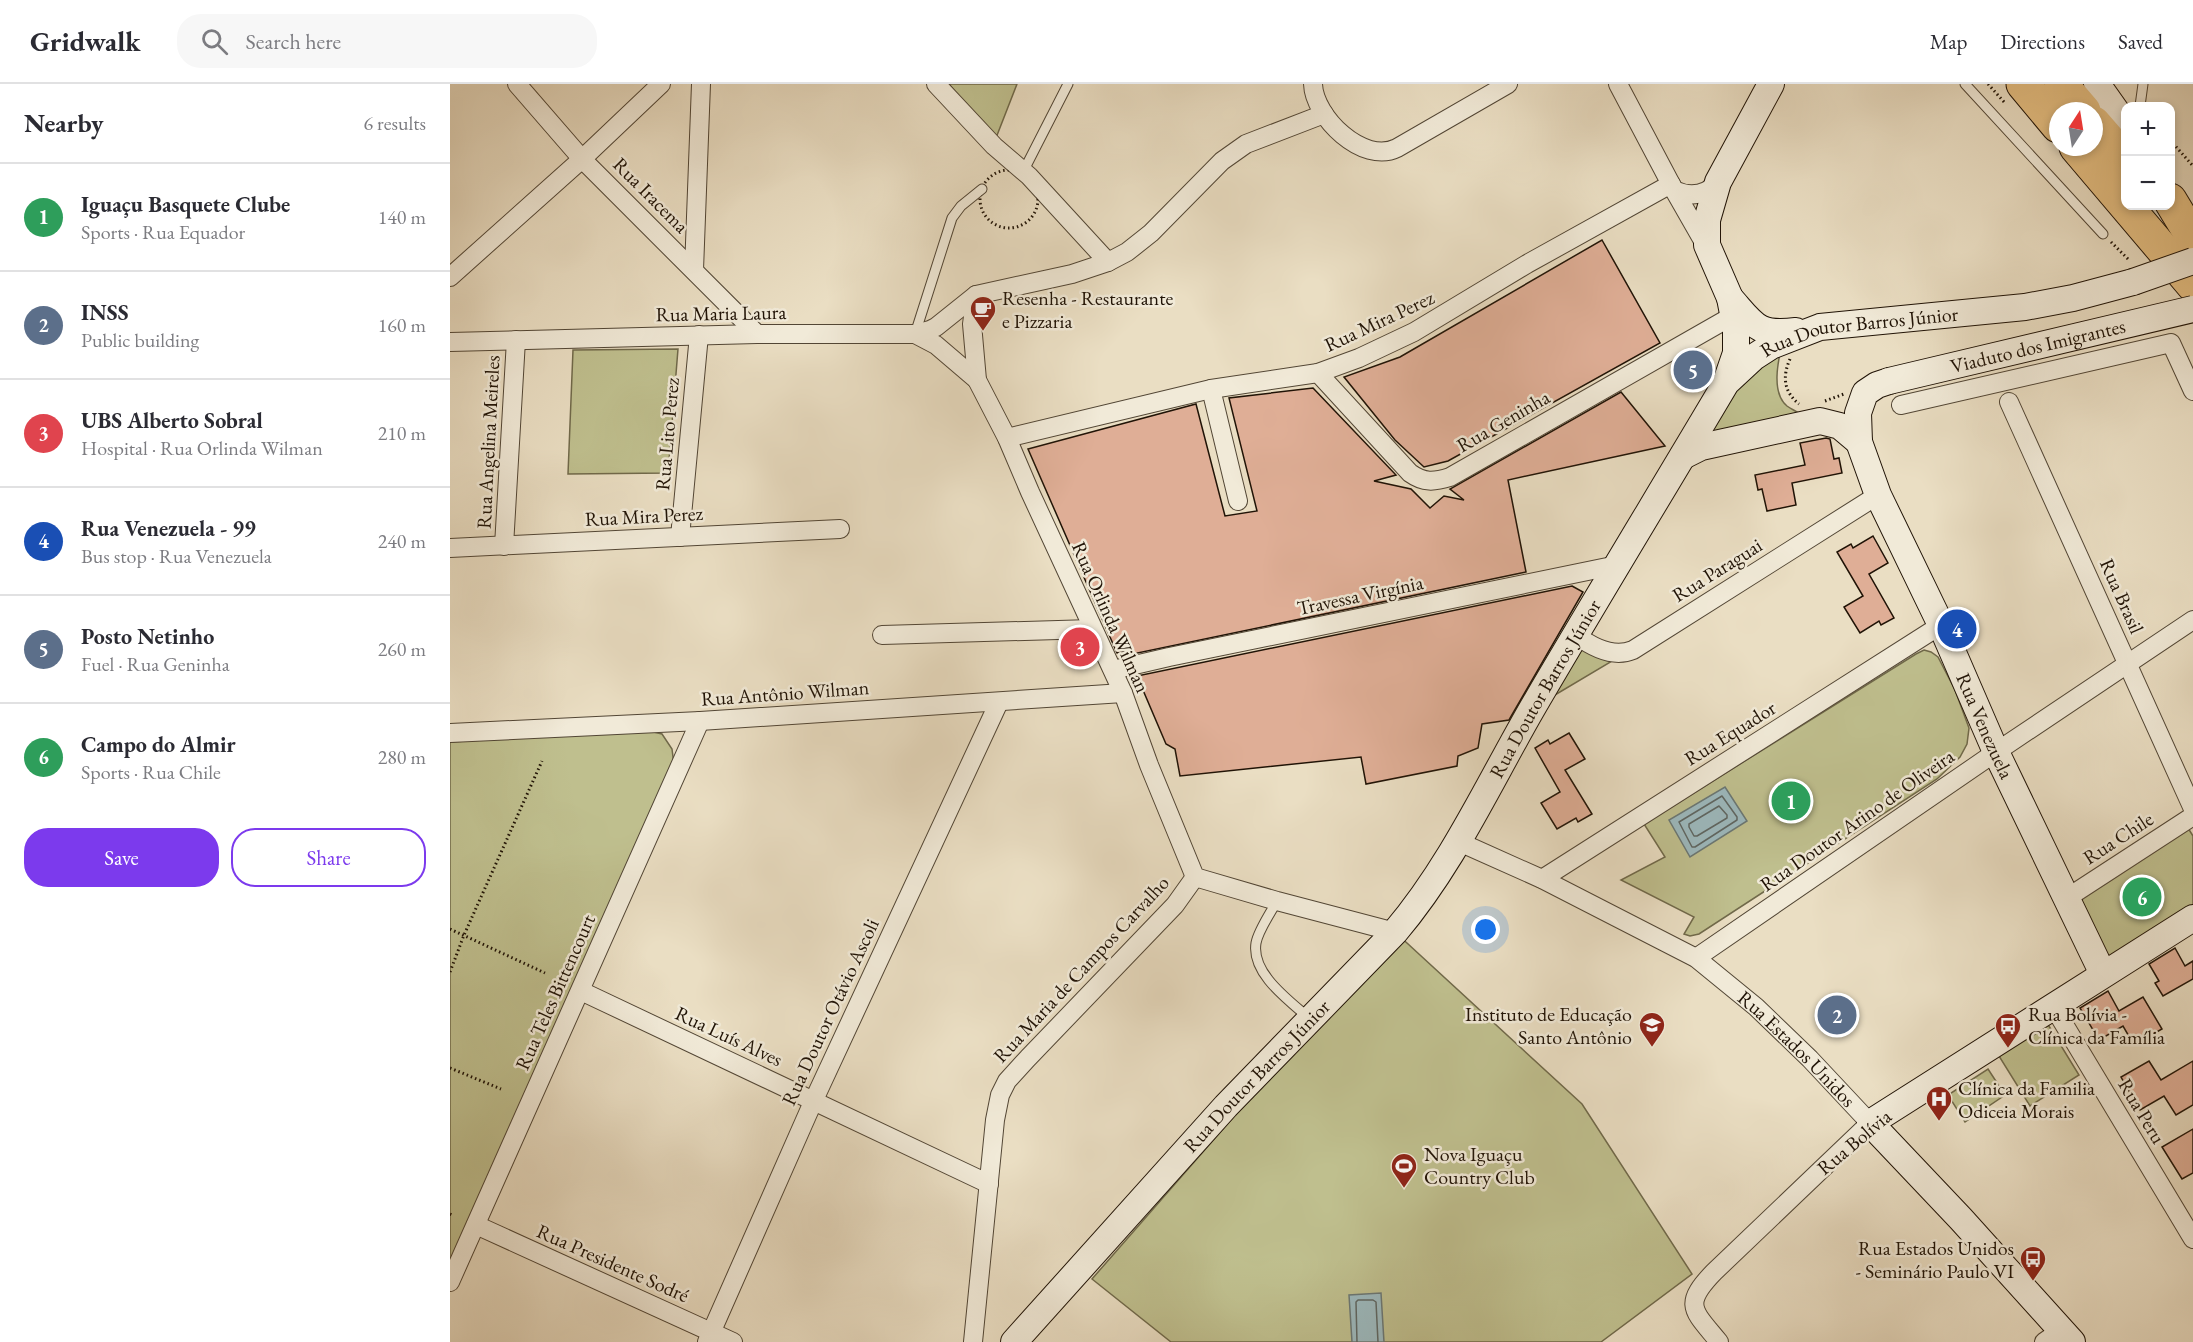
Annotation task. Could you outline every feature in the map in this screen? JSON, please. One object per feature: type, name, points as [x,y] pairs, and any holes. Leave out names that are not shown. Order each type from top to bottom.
[{"type":"highway","points":[[2033,98],[2049,102]]},
{"type":"highway","points":[[2103,133],[2123,156]]},
{"type":"highway","points":[[2084,156],[2193,285]]},
{"type":"highway","points":[[2175,208],[2193,239]]},
{"type":"highway","points":[[2168,210],[2193,239]]},
{"type":"main road","points":[[1726,382],[1736,353],[1736,329],[1732,307],[1709,252],[1706,240],[1707,220],[1718,182],[1771,84]]},
{"type":"main road","points":[[2097,84],[2121,118]]},
{"type":"main road","name":"Rua Doutor Barros Júnior","points":[[1014,1342],[1226,1107],[1414,910],[1457,841],[1726,382],[1754,357],[1771,346],[1820,327],[2025,307],[2073,298],[2133,282],[2193,261]]},
{"type":"main road","points":[[1732,307],[1754,325],[1768,332],[1779,333],[1820,327]]},
{"type":"main road","name":"Viaduto dos Imigrantes","points":[[1886,382],[2193,309]]},
{"type":"main road","name":"Rua Venezuela","points":[[1886,382],[1868,391],[1861,401],[1858,413],[1859,442],[1878,495],[1941,625],[1996,752],[2103,974]]},
{"type":"main road","points":[[1683,456],[1701,447],[1820,421],[1840,426],[1859,442]]},
{"type":"main road","name":"Rua Bolívia","points":[[1870,1123],[2193,918]]},
{"type":"main road","name":"Rua Estados Unidos","points":[[1870,1123],[1961,1219],[2059,1338]]},
{"type":"street","name":"Rua Iracema","points":[[517,84],[582,159],[757,334]]},
{"type":"street","points":[[450,278],[661,84]]},
{"type":"street","points":[[694,270],[701,84]]},
{"type":"street","points":[[936,84],[994,146],[1026,174],[1108,262]]},
{"type":"street","points":[[1314,84],[1316,99],[1324,114],[1357,144],[1371,151],[1389,151],[1508,84]]},
{"type":"street","points":[[1618,84],[1709,252]]},
{"type":"street","points":[[915,334],[936,327],[976,295],[1072,273],[1108,262],[1139,244],[1205,176],[1235,151],[1246,144],[1324,114]]},
{"type":"street","points":[[1672,187],[1686,194],[1700,194],[1708,191],[1718,182]]},
{"type":"street","name":"Rua Mira Perez","points":[[1007,438],[1211,389],[1318,374],[1386,347],[1527,264],[1672,187]]},
{"type":"street","name":"Rua Orlinda Wilman","points":[[976,295],[972,324],[977,380],[1007,438],[1092,629],[1113,670],[1195,877]]},
{"type":"street","name":"Rua Geninha","points":[[1318,374],[1410,473],[1419,479],[1437,481],[1450,477],[1732,307]]},
{"type":"street","name":"Rua Maria Laura","points":[[450,342],[757,334],[915,334]]},
{"type":"street","points":[[915,334],[936,345],[977,380]]},
{"type":"street","name":"Rua Lito Perez","points":[[680,537],[699,335]]},
{"type":"street","name":"Rua Angelina Meireles","points":[[504,546],[516,340]]},
{"type":"street","points":[[1901,405],[2171,343],[2193,391]]},
{"type":"street","points":[[1211,389],[1238,501]]},
{"type":"street","name":"Rua Brasil","points":[[2009,402],[2193,809]]},
{"type":"street","name":"Rua Paraguai","points":[[1576,635],[1591,644],[1615,653],[1624,654],[1633,650],[1878,495]]},
{"type":"street","name":"Rua Mira Perez","points":[[450,548],[840,529]]},
{"type":"street","name":"Travessa Virgínia","points":[[1113,670],[1617,565]]},
{"type":"street","name":"Rua Doutor Arino de Oliveira","points":[[1696,958],[2193,620]]},
{"type":"street","name":"Rua Equador","points":[[1542,879],[1941,625]]},
{"type":"street","points":[[882,635],[1092,629]]},
{"type":"street","name":"Rua Antônio Wilman","points":[[450,733],[700,721],[1123,693]]},
{"type":"street","name":"Rua Doutor Otávio Ascoli","points":[[709,1337],[813,1102],[999,702]]},
{"type":"street","name":"Rua Teles Bittencourt","points":[[450,1282],[700,721]]},
{"type":"street","name":"Rua Chile","points":[[2067,898],[2193,816]]},
{"type":"street","name":"Rua Estados Unidos","points":[[1457,841],[1542,879],[1696,958],[1756,1007],[1810,1059],[1870,1123]]},
{"type":"street","points":[[1195,877],[1395,932]]},
{"type":"street","name":"Rua Maria de Campos Carvalho","points":[[974,1342],[988,1184],[1000,1095],[1007,1081],[1175,905],[1195,877]]},
{"type":"street","name":"Rua Luís Alves","points":[[580,991],[988,1184]]},
{"type":"street","name":"Rua Peru","points":[[2053,1006],[2193,1239]]},
{"type":"street","name":"Rua Bolívia","points":[[1719,1342],[1696,1311],[1693,1300],[1701,1285],[1870,1123]]},
{"type":"street","name":"Rua Presidente Sodré","points":[[476,1225],[709,1337],[733,1342]]},
{"type":"lane","points":[[1026,174],[1068,84]]},
{"type":"lane","points":[[1965,84],[2103,234]]},
{"type":"lane","points":[[2141,102],[2143,84]]},
{"type":"lane","points":[[915,334],[952,218],[961,206],[982,189]]},
{"type":"lane","points":[[1277,901],[1256,941],[1256,960],[1275,987],[1311,1019]]},
{"type":"path","points":[[1989,84],[2033,98]]},
{"type":"path","points":[[2175,146],[2193,166]]},
{"type":"path","points":[[1009,170],[1026,174],[1037,192],[1036,210],[1024,224],[1006,228],[989,220],[983,212],[980,203],[982,189],[991,176],[1000,171],[1009,170]]},
{"type":"path","points":[[2103,234],[2128,259],[2134,256]]},
{"type":"path","points":[[1792,355],[1786,370],[1786,384],[1791,397],[1804,408]]},
{"type":"path","points":[[450,972],[464,935],[542,761]]},
{"type":"path","points":[[450,929],[545,973]]},
{"type":"path","points":[[450,1068],[501,1089]]},
{"type":"green space","points":[[949,84],[1017,84],[994,143]]},
{"type":"green space","points":[[1782,344],[1777,377],[1779,393],[1787,406],[1800,414],[1695,442],[1733,380]]},
{"type":"green space","points":[[678,349],[668,473],[568,474],[573,350]]},
{"type":"green space","points":[[1576,635],[1624,654],[1533,708]]},
{"type":"green space","points":[[1924,650],[1938,657],[1955,690],[1969,728],[1967,744],[1960,757],[1937,779],[1699,934],[1690,936],[1684,934],[1694,917],[1621,880],[1665,857],[1644,824]]},
{"type":"green space","points":[[645,730],[662,734],[672,749],[674,765],[450,1263],[450,742]]},
{"type":"green space","points":[[2188,828],[2193,836],[2193,907],[2108,963],[2076,902]]},
{"type":"green space","name":"Nova Iguaçu Country Club","points":[[1395,932],[1582,1104],[1692,1274],[1601,1342],[1171,1342],[1092,1279]]},
{"type":"green space","points":[[2044,1018],[2079,1075],[2030,1106],[1994,1048]]},
{"type":"green space","points":[[1988,1069],[2005,1095],[1965,1122],[1948,1095]]},
{"type":"water","points":[[1725,787],[1747,821],[1690,857],[1669,820]]},
{"type":"water","points":[[1381,1293],[1384,1342],[1352,1342],[1349,1295]]},
{"type":"building","points":[[1602,240],[1660,343],[1448,461],[1424,467],[1395,440],[1344,377],[1400,357]]},
{"type":"building","points":[[1313,388],[1396,475],[1374,481],[1411,489],[1430,508],[1444,496],[1464,500],[1450,489],[1621,392],[1665,446],[1508,480],[1526,572],[1128,655],[1126,651],[1117,653],[1028,449],[1196,404],[1225,516],[1257,511],[1229,398]]},
{"type":"building","points":[[1830,439],[1834,459],[1839,458],[1842,473],[1792,483],[1796,505],[1767,511],[1762,489],[1758,490],[1755,475],[1805,465],[1800,443]]},
{"type":"building","points":[[1873,536],[1888,563],[1869,574],[1894,618],[1881,625],[1879,621],[1860,633],[1844,607],[1863,596],[1837,552],[1851,544],[1853,548]]},
{"type":"building","points":[[1572,586],[1583,592],[1509,720],[1482,724],[1478,748],[1458,756],[1457,766],[1366,784],[1361,757],[1180,776],[1175,749],[1166,744],[1137,676]]},
{"type":"building","points":[[1569,733],[1585,759],[1565,770],[1592,814],[1578,822],[1576,818],[1557,829],[1541,803],[1560,792],[1535,748],[1548,740],[1550,744]]},
{"type":"building","points":[[2175,948],[2185,966],[2193,961],[2193,979],[2163,996],[2155,983],[2159,981],[2149,964]]},
{"type":"building","points":[[2108,991],[2119,1011],[2143,997],[2162,1029],[2134,1045],[2123,1026],[2099,1040],[2080,1008]]},
{"type":"building","points":[[2149,1061],[2161,1080],[2193,1061],[2193,1105],[2176,1115],[2164,1096],[2140,1110],[2121,1077]]},
{"type":"building","points":[[2193,1129],[2193,1173],[2182,1179],[2162,1147]]},
{"type":"place","name":"Resenha - Restaurante e Pizzaria","points":[[983,332]]},
{"type":"place","name":"Posto Netinho","points":[[1693,370]]},
{"type":"place","name":"Rua Venezuela - 99","points":[[1957,629]]},
{"type":"place","name":"UBS Alberto Sobral","points":[[1080,647]]},
{"type":"place","name":"Iguaçu Basquete Clube","points":[[1791,801]]},
{"type":"place","name":"Campo do Almir","points":[[2142,897]]},
{"type":"place","name":"INSS","points":[[1837,1015]]},
{"type":"place","name":"Instituto de Educação Santo Antônio","points":[[1652,1048]]},
{"type":"place","name":"Rua Bolívia - Clínica da Família","points":[[2008,1049]]},
{"type":"place","name":"Clínica da Familia Odiceia Morais","points":[[1939,1122]]},
{"type":"place","name":"Nova Iguaçu Country Club","points":[[1404,1189]]},
{"type":"place","name":"Rua Estados Unidos - Seminário Paulo VI","points":[[2033,1282]]}]
